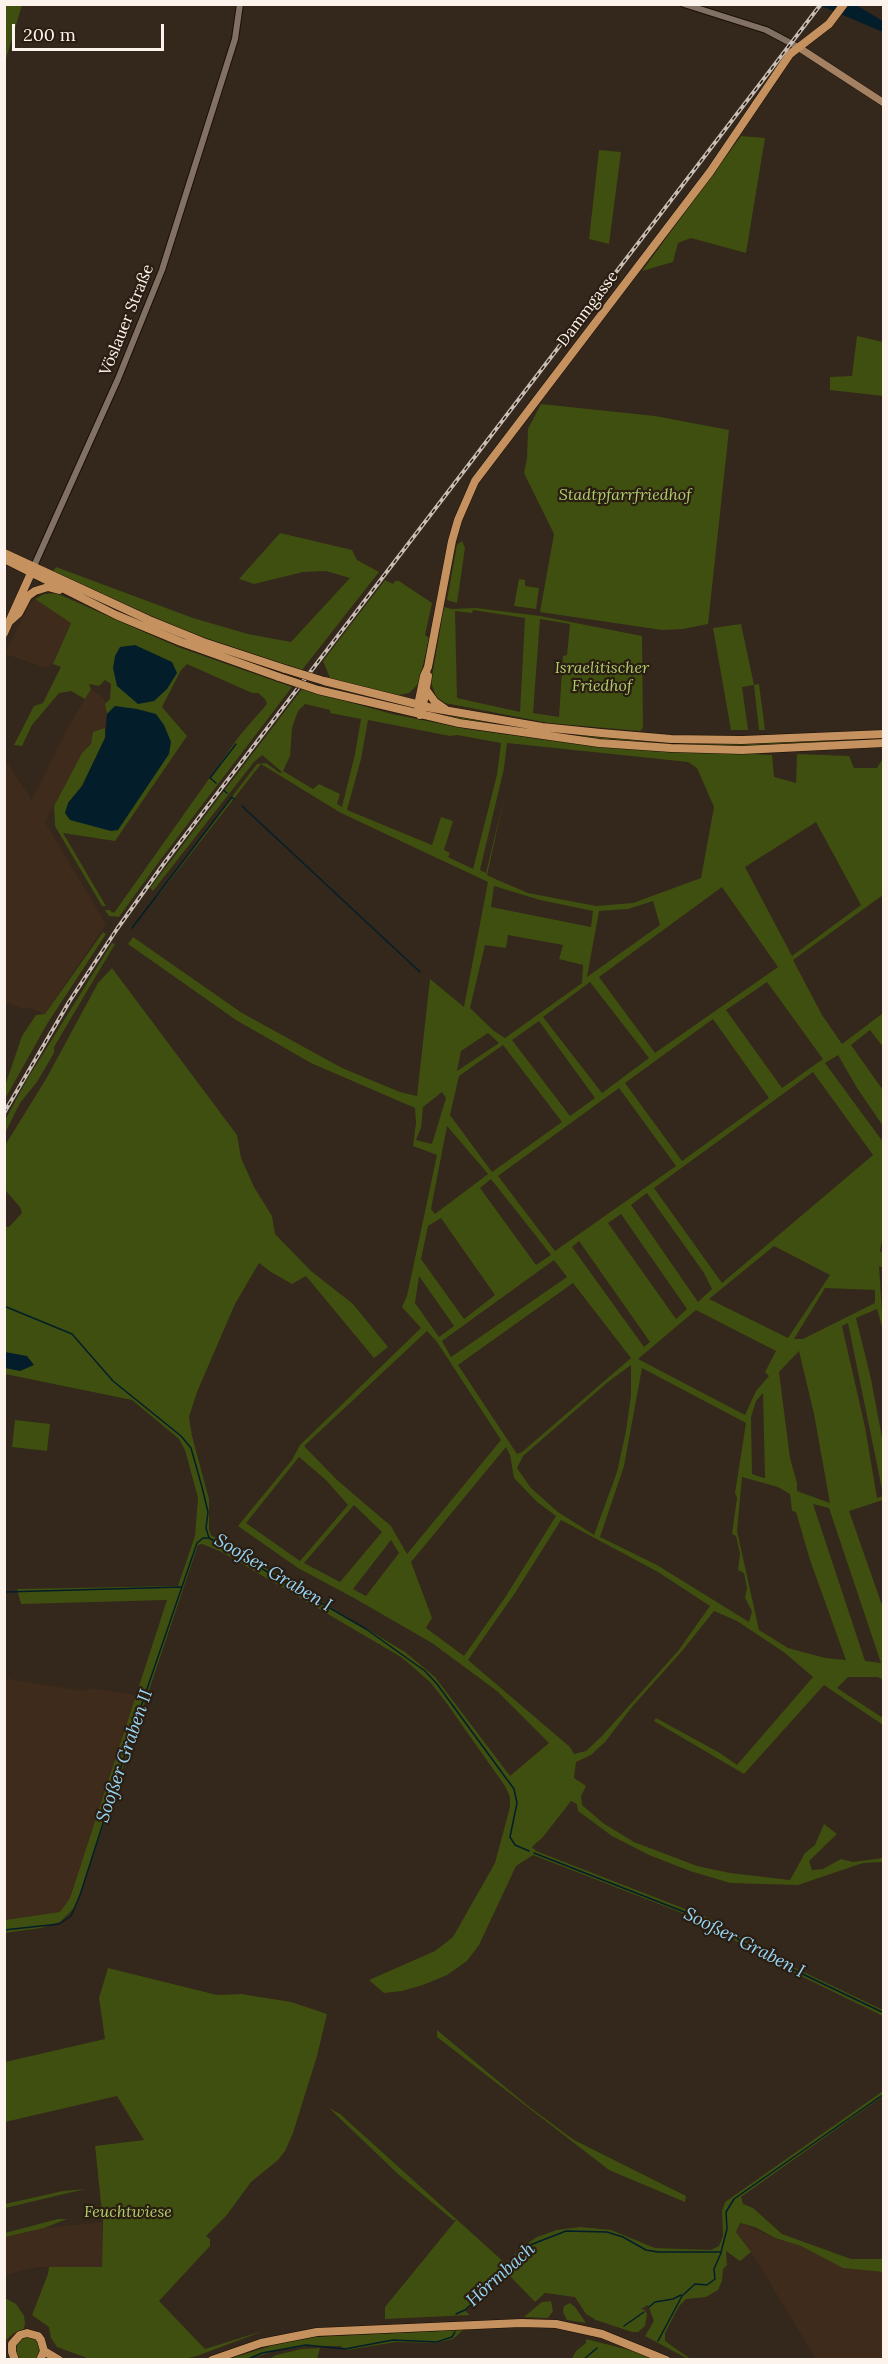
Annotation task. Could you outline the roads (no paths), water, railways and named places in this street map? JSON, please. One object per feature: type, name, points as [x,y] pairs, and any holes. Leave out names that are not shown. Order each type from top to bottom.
[{"type":"main road","name":"Dammgasse","points":[[420,715],[452,541],[458,520],[475,481],[710,172],[790,54],[820,32],[844,4]]},
{"type":"main road","points":[[798,47],[884,103]]},
{"type":"main road","points":[[4,553],[90,602]]},
{"type":"main road","points":[[4,559],[192,638],[324,681],[449,712],[542,728],[671,739],[742,740],[884,734]]},
{"type":"main road","name":"Vöslauer Straße","points":[[4,633],[33,570]]},
{"type":"main road","points":[[10,621],[18,613],[28,596],[40,589],[55,589],[181,642],[318,690],[420,715],[545,737],[671,748],[764,749],[884,743]]},
{"type":"main road","points":[[399,701],[424,691],[449,712]]},
{"type":"main road","points":[[212,2360],[261,2343],[317,2332],[521,2323],[556,2324],[602,2334],[666,2360]]},
{"type":"main road","points":[[4,2345],[23,2334],[33,2334],[41,2340],[44,2351],[40,2360]]},
{"type":"main road","points":[[14,2341],[12,2348],[14,2358]]},
{"type":"main road","points":[[44,2351],[59,2360]]},
{"type":"main road","points":[[4,2352],[14,2358]]},
{"type":"street","name":"Vöslauer Straße","points":[[33,570],[135,340],[162,270],[235,39],[240,4]]},
{"type":"street","points":[[684,4],[766,30],[798,47]]},
{"type":"water","points":[[819,5],[856,5],[883,21],[883,32]]},
{"type":"water","points":[[135,645],[172,662],[177,673],[167,689],[154,701],[138,704],[117,686],[113,668],[115,656],[120,647]]},
{"type":"water","points":[[115,706],[156,714],[164,725],[171,742],[169,754],[118,830],[111,831],[70,820],[65,813],[68,803],[82,786],[105,738],[107,714]]},
{"type":"water","points":[[5,1352],[27,1356],[34,1365],[20,1371],[5,1368]]},
{"type":"waterway","points":[[216,783],[210,778],[236,744]]},
{"type":"waterway","points":[[223,790],[227,793]]},
{"type":"waterway","points":[[132,928],[232,797],[234,799]]},
{"type":"waterway","points":[[242,806],[420,972]]},
{"type":"waterway","name":"Sooßer Graben I","points":[[4,1306],[72,1334],[113,1381],[181,1436],[191,1448],[202,1487],[208,1512],[206,1528],[209,1538],[366,1629],[425,1671],[514,1789],[517,1803],[510,1837],[515,1845],[529,1851]]},
{"type":"waterway","name":"Sooßer Graben II","points":[[4,1930],[59,1924],[71,1916],[80,1895],[197,1543],[203,1538],[208,1538]]},
{"type":"waterway","points":[[4,1592],[181,1587]]},
{"type":"waterway","name":"Sooßer Graben I","points":[[534,1853],[710,1922],[767,1957],[884,2013]]},
{"type":"waterway","name":"Hörmbach","points":[[456,2314],[465,2310],[487,2290],[530,2245],[566,2231],[607,2232],[623,2237],[646,2250],[658,2252],[721,2252],[727,2229],[726,2212],[734,2199],[884,2094]]},
{"type":"waterway","name":"Hörmbach","points":[[658,2341],[682,2296],[695,2284],[707,2285],[715,2279],[714,2269],[721,2253]]},
{"type":"waterway","points":[[649,2307],[655,2302],[681,2295]]},
{"type":"waterway","points":[[624,2326],[644,2312]]},
{"type":"waterway","name":"Hörmbach","points":[[246,2360],[262,2353],[306,2345],[345,2349],[393,2340],[437,2342],[452,2337],[455,2332]]},
{"type":"waterway","points":[[583,2360],[597,2348]]},
{"type":"railway","points":[[4,1113],[69,1002],[165,862],[821,4]]},
{"type":"park label","name":"Stadtpfarrfriedhof","points":[[625,495]]},
{"type":"park label","name":"Israelitischer Friedhof","points":[[602,677]]},
{"type":"park label","name":"Feuchtwiese","points":[[128,2212]]}]
